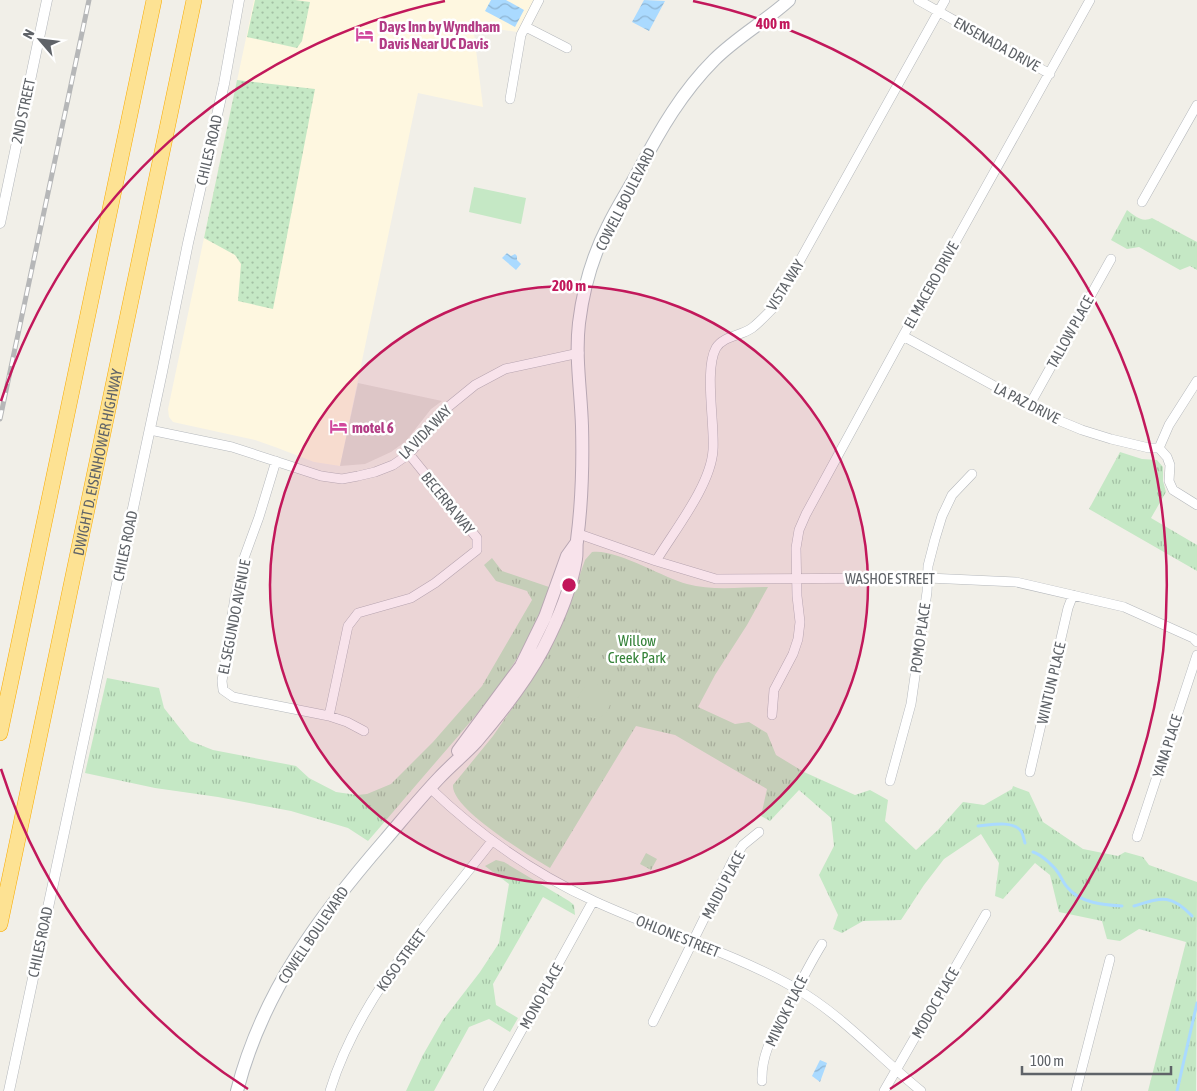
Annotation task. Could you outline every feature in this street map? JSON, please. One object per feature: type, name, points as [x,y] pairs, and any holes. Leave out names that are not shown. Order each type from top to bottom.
[{"type":"highway","points":[[0,733],[154,0]]},
{"type":"highway","name":"DWIGHT D. EISENHOWER HIGHWAY","points":[[0,924],[194,0]]},
{"type":"main road","name":"COWELL BOULEVARD","points":[[237,1091],[241,1073],[257,1030],[276,990],[299,950],[320,918],[349,882],[440,776],[520,666],[546,617],[567,556],[578,538],[582,496],[579,325],[587,283],[596,255],[608,225],[662,127],[682,97],[716,58],[789,0]]},
{"type":"street","name":"2ND STREET","points":[[0,223],[47,0]]},
{"type":"street","name":"CHILES ROAD","points":[[8,1091],[150,430],[188,243],[224,84],[239,0]]},
{"type":"street","points":[[510,99],[522,35],[539,0]]},
{"type":"street","name":"ENSENADA DRIVE","points":[[918,0],[1050,74]]},
{"type":"street","name":"VISTA WAY","points":[[656,561],[704,484],[710,467],[714,450],[711,383],[712,358],[715,350],[720,342],[750,329],[774,307],[945,0]]},
{"type":"street","name":"EL MACERO DRIVE","points":[[772,715],[774,690],[793,654],[798,639],[800,622],[796,596],[796,548],[799,530],[806,514],[902,336],[1090,0]]},
{"type":"street","points":[[526,27],[566,48]]},
{"type":"street","points":[[1142,202],[1197,105]]},
{"type":"street","name":"TALLOW PLACE","points":[[1030,406],[1111,259]]},
{"type":"street","name":"LA PAZ DRIVE","points":[[902,336],[1053,418],[1082,430],[1149,448],[1159,448]]},
{"type":"street","name":"LA VIDA WAY","points":[[150,430],[232,446],[321,476],[342,479],[375,472],[393,465],[409,454],[448,407],[475,386],[505,369],[578,353]]},
{"type":"street","points":[[1197,382],[1169,426],[1159,448],[1167,457],[1170,465],[1169,481],[1173,490],[1197,505]]},
{"type":"street","name":"BECERRA WAY","points":[[329,716],[348,626],[352,619],[358,613],[411,598],[435,583],[477,550],[477,538],[409,454]]},
{"type":"street","name":"EL SEGUNDO AVENUE","points":[[276,461],[244,558],[235,597],[222,681],[223,690],[233,697],[329,716],[347,722],[364,731]]},
{"type":"street","name":"POMO PLACE","points":[[890,781],[911,704],[932,548],[942,516],[952,495],[972,474]]},
{"type":"street","name":"WASHOE STREET","points":[[578,538],[716,580],[928,578],[1016,582],[1124,607],[1193,638],[1197,642]]},
{"type":"street","name":"WINTUN PLACE","points":[[1030,772],[1068,608],[1073,594]]},
{"type":"street","name":"YANA PLACE","points":[[1138,837],[1197,655]]},
{"type":"street","name":"OHLONE STREET","points":[[430,788],[492,841],[538,872],[593,901],[739,961],[796,989],[848,1028],[921,1091]]},
{"type":"street","name":"MAIDU PLACE","points":[[653,1022],[733,860],[743,845],[758,832]]},
{"type":"street","name":"KOSO STREET","points":[[330,1091],[334,1075],[354,1032],[379,990],[492,841]]},
{"type":"street","name":"MONO PLACE","points":[[488,1091],[593,901]]},
{"type":"street","name":"MODOC PLACE","points":[[884,1091],[986,914]]},
{"type":"street","name":"MIWOK PLACE","points":[[762,1081],[761,1067],[766,1050],[796,989],[822,944]]},
{"type":"street","points":[[1076,1091],[1110,959]]},
{"type":"shaded area","points":[[254,0],[534,0],[517,32],[473,25],[483,107],[418,93],[340,466],[314,462],[255,440],[173,422],[169,417],[168,409]]},
{"type":"shaded area","points":[[358,383],[442,401],[431,409],[406,441],[391,452],[365,464],[340,466]]},
{"type":"green space","points":[[255,0],[310,2],[302,41],[297,48],[247,37]]},
{"type":"green space","points":[[237,80],[315,89],[273,309],[238,301],[241,264],[235,255],[204,238]]},
{"type":"green space","points":[[474,187],[526,198],[521,224],[469,212]]},
{"type":"green space","points":[[1127,210],[1145,220],[1152,218],[1197,242],[1197,270],[1190,266],[1180,270],[1139,247],[1127,249],[1111,240]]},
{"type":"green space","points":[[1120,452],[1142,459],[1157,460],[1163,467],[1163,481],[1166,492],[1151,518],[1197,545],[1197,571],[1089,509]]},
{"type":"green space","name":"Willow Creek Park","points":[[592,552],[613,554],[677,581],[697,586],[717,588],[768,587],[698,707],[735,724],[749,722],[767,733],[776,755],[804,772],[855,795],[870,790],[888,800],[885,821],[916,850],[938,830],[963,802],[984,805],[1012,789],[1013,786],[1029,792],[1043,822],[1083,849],[1118,856],[1125,852],[1143,857],[1149,865],[1197,882],[1196,1091],[1148,1091],[1186,942],[1139,929],[1120,941],[1107,939],[1102,921],[1059,912],[1050,875],[1035,863],[1003,899],[995,896],[999,863],[981,834],[944,859],[901,920],[863,921],[842,933],[833,929],[838,915],[819,875],[834,846],[831,818],[799,790],[770,821],[761,816],[767,789],[675,735],[636,726],[550,868],[510,843],[478,819],[464,806],[456,795],[453,785],[493,736],[535,675],[576,586],[585,560]]},
{"type":"green space","points":[[492,558],[502,571],[549,587],[532,632],[508,673],[494,692],[464,730],[368,841],[348,828],[291,811],[218,797],[155,788],[85,773],[107,678],[159,688],[164,708],[190,741],[213,750],[296,766],[309,778],[336,792],[357,795],[367,794],[391,784],[433,742],[482,686],[532,600],[527,591],[496,581],[484,565]]},
{"type":"green space","points":[[593,684],[603,687],[609,692],[611,699],[610,706],[606,712],[601,717],[595,718],[585,713],[577,699],[584,688]]},
{"type":"green space","points":[[646,853],[657,859],[651,870],[640,864]]},
{"type":"green space","points":[[496,860],[504,862],[569,901],[574,905],[575,915],[543,897],[493,984],[496,1005],[518,1018],[510,1032],[489,1019],[469,1027],[434,1091],[406,1091],[423,1055],[443,1020],[480,972],[499,943],[509,884],[485,866]]},
{"type":"water","points":[[491,0],[506,0],[524,10],[515,27],[485,11]]},
{"type":"water","points":[[644,0],[665,1],[649,31],[632,22]]},
{"type":"water","points":[[507,253],[511,256],[515,254],[517,256],[517,260],[521,264],[516,270],[502,258]]},
{"type":"water","points":[[820,1060],[827,1063],[820,1082],[812,1076]]},
{"type":"waterway","points":[[978,826],[1013,825],[1021,831],[1025,843]]},
{"type":"waterway","points":[[1033,852],[1051,864],[1067,886],[1079,897],[1100,904],[1122,906]]},
{"type":"waterway","points":[[1134,906],[1165,899],[1177,904],[1192,916]]},
{"type":"waterway","points":[[1177,1091],[1197,1003]]},
{"type":"railway","points":[[0,419],[89,0]]},
{"type":"place","name":"Days Inn by Wyndham Davis Near UC Davis","points":[[365,35]]},
{"type":"place","name":"motel 6","points":[[338,427]]}]
